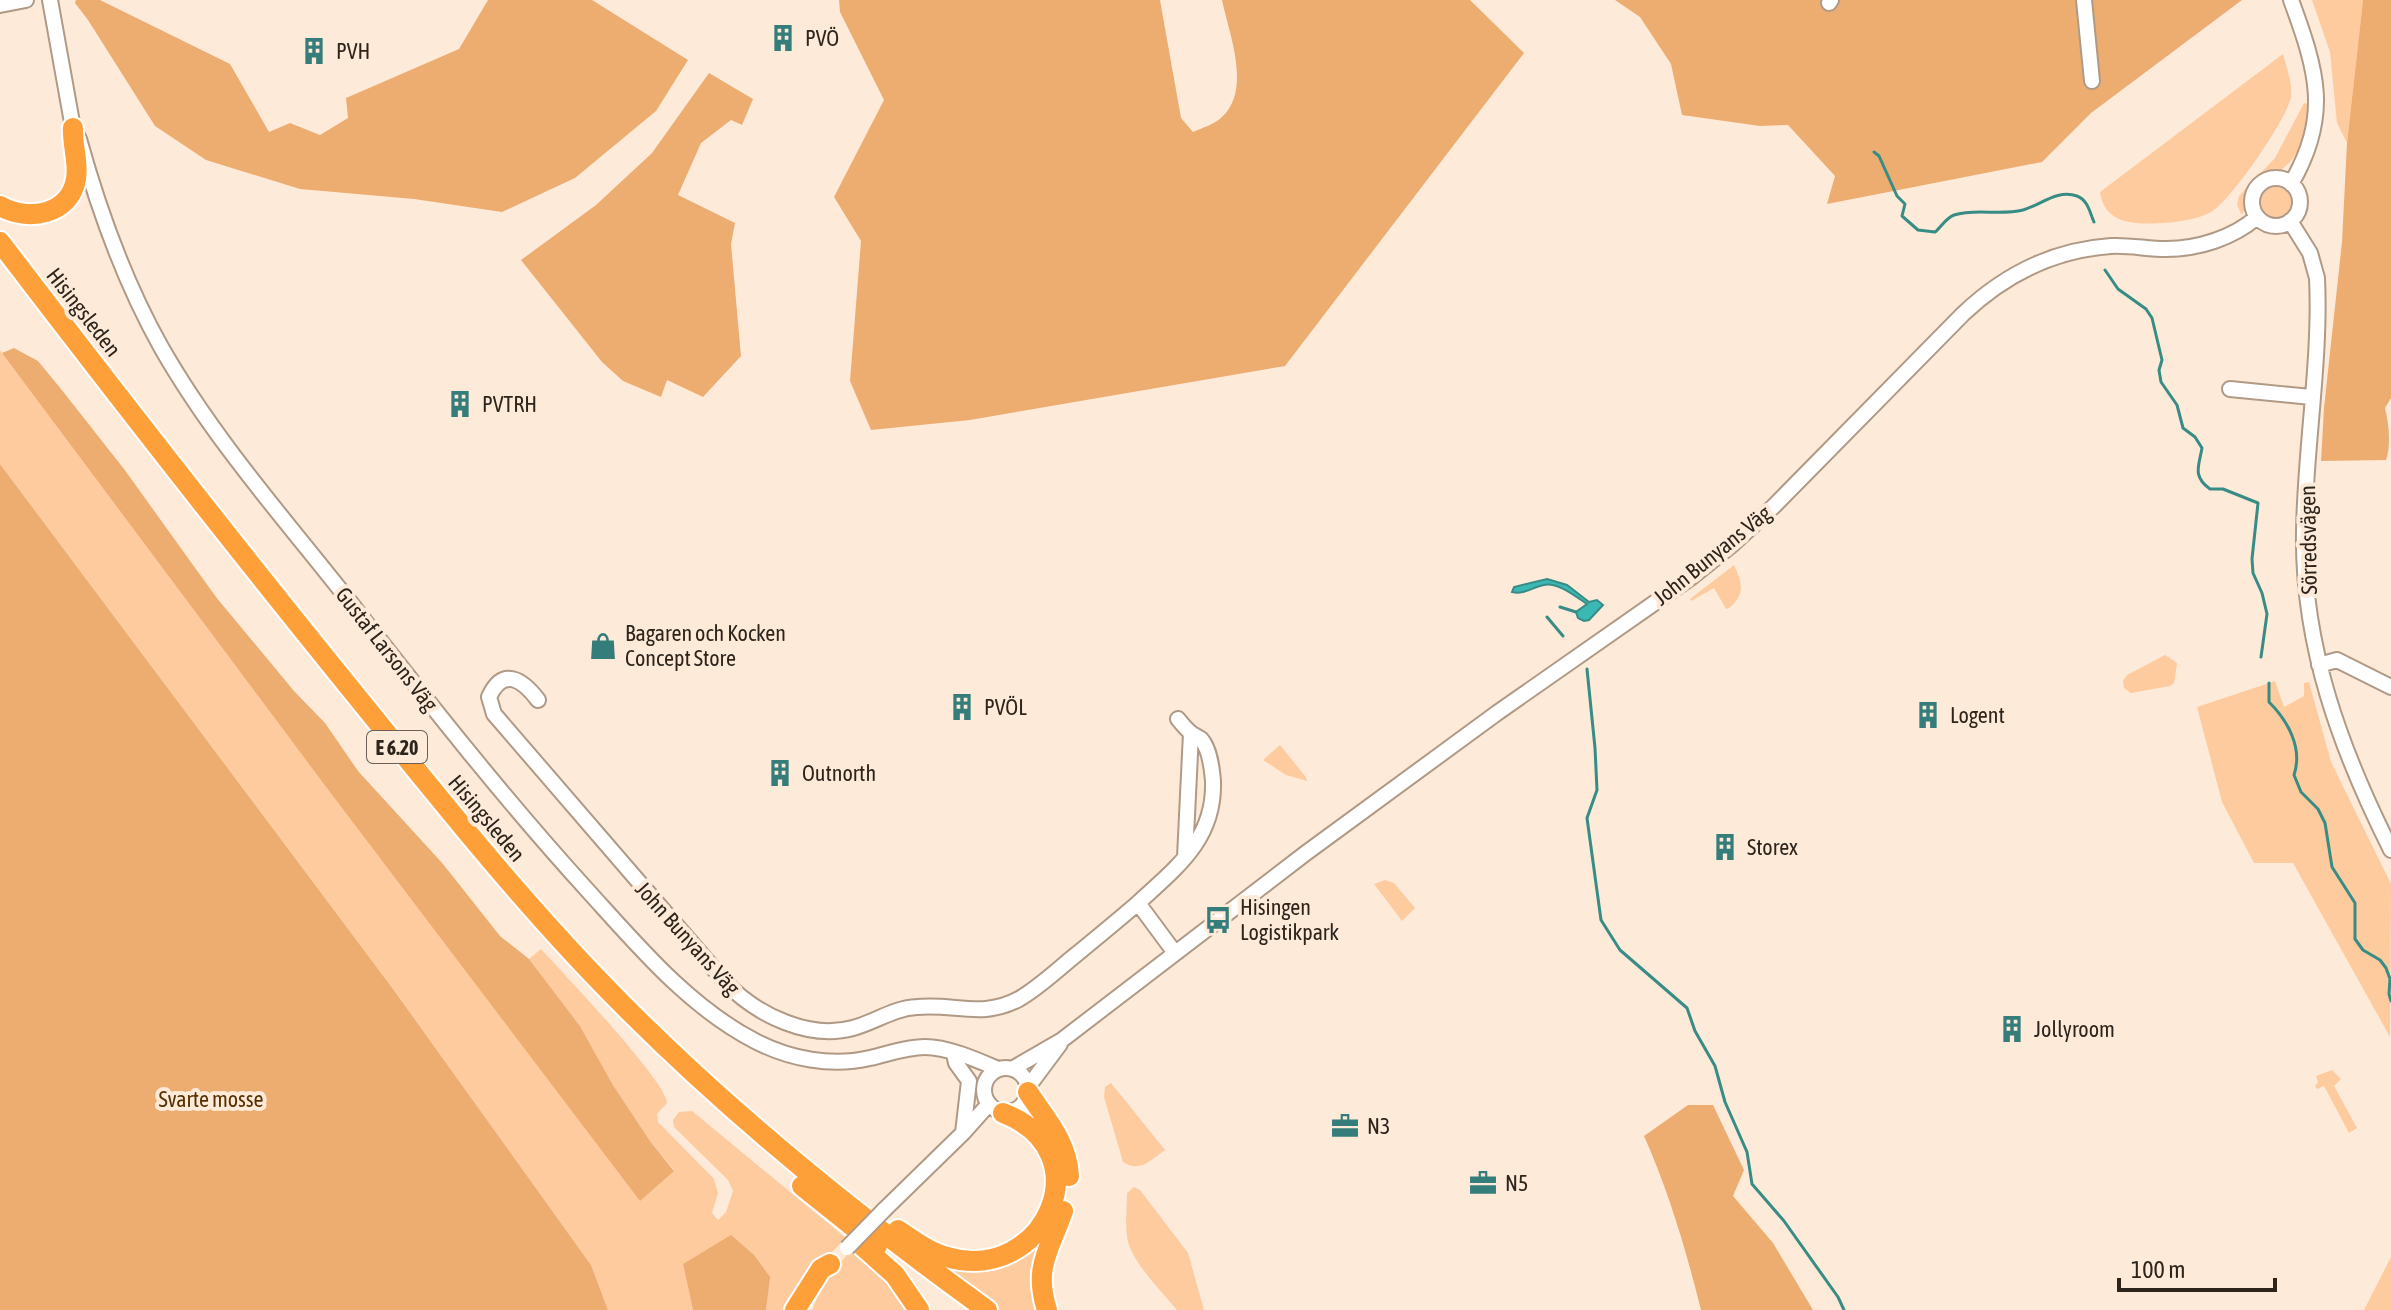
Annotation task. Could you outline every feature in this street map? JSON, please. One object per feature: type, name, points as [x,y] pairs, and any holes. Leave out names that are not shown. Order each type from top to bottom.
[{"type":"highway","points":[[0,206],[15,213],[34,215],[51,211],[65,201],[77,176],[73,128]]},
{"type":"highway","name":"Hisingsleden","points":[[0,242],[257,573],[513,887],[627,1009],[718,1096],[782,1152],[896,1243],[987,1310]]},
{"type":"highway","name":"Hisingsleden","points":[[0,264],[309,660],[531,927],[669,1069],[829,1208],[964,1310]]},
{"type":"highway","points":[[1028,1090],[1060,1139],[1069,1174],[1066,1204],[1042,1262],[1041,1283],[1047,1310]]},
{"type":"highway","points":[[782,1152],[799,1155],[853,1199],[933,1252],[968,1260],[990,1259],[1019,1247],[1035,1234],[1052,1207],[1056,1184],[1055,1165],[1049,1148],[1026,1123],[991,1103]]},
{"type":"highway","points":[[829,1208],[838,1227],[895,1275],[919,1310]]},
{"type":"highway","points":[[795,1310],[821,1269],[830,1264]]},
{"type":"highway","points":[[807,1310],[830,1264]]},
{"type":"street","points":[[0,5],[26,0]]},
{"type":"street","name":"Gustaf Larsons Väg","points":[[50,0],[73,128],[126,277],[161,346],[227,446],[538,835],[620,925],[704,1008],[738,1032],[771,1049],[826,1062],[858,1061],[924,1047],[966,1055],[1005,1069]]},
{"type":"street","points":[[2084,0],[2092,81]]},
{"type":"street","points":[[2291,0],[2308,55],[2316,101],[2310,146],[2291,184]]},
{"type":"street","points":[[2275,179],[2291,184],[2300,203],[2290,221],[2273,226],[2257,217],[2252,201],[2259,185],[2275,179]]},
{"type":"street","name":"John Bunyans Väg","points":[[1005,1069],[1062,1040],[1497,713],[1693,576],[1773,507],[1963,314],[1995,286],[2029,266],[2054,256],[2113,246],[2165,249],[2193,246],[2233,233],[2257,217]]},
{"type":"street","name":"Sörredsvägen","points":[[2290,221],[2310,253],[2316,271],[2304,535],[2308,596],[2319,665],[2350,765],[2391,850]]},
{"type":"street","points":[[2230,389],[2311,397]]},
{"type":"street","points":[[2319,665],[2337,660],[2391,687]]},
{"type":"street","name":"John Bunyans Väg","points":[[538,700],[524,683],[512,679],[500,682],[489,697],[494,714],[726,983],[757,1009],[803,1028],[839,1031],[916,1007],[941,1006],[976,1011],[1008,1004],[1031,991],[1138,903],[1185,857],[1202,835],[1209,819],[1213,791],[1207,751],[1201,739],[1178,719]]},
{"type":"street","points":[[1185,857],[1191,733]]},
{"type":"street","points":[[1138,903],[1175,953]]},
{"type":"street","name":"John Bunyans Väg","points":[[1028,1090],[1062,1040]]},
{"type":"street","points":[[954,1054],[978,1078],[991,1103]]},
{"type":"street","points":[[954,1054],[956,1063],[969,1081],[963,1133]]},
{"type":"street","points":[[1005,1069],[1024,1078],[1028,1090],[1020,1108],[991,1103],[987,1078],[1005,1069]]},
{"type":"street","points":[[830,1264],[991,1103]]},
{"type":"shaded area","points":[[2312,0],[2363,0],[2347,143],[2337,123],[2330,52]]},
{"type":"shaded area","points":[[2283,54],[2291,86],[2287,108],[2257,159],[2220,205],[2191,219],[2149,224],[2124,221],[2109,212],[2100,192]]},
{"type":"shaded area","points":[[2304,103],[2308,104],[2307,123],[2298,150],[2287,165],[2256,182],[2249,192],[2242,215],[2237,205],[2239,196],[2275,158]]},
{"type":"shaded area","points":[[2276,187],[2287,191],[2291,202],[2287,213],[2276,217],[2265,213],[2261,202],[2265,191]]},
{"type":"shaded area","points":[[0,350],[326,787],[640,1200],[674,1170],[650,1141],[613,1085],[580,1026],[529,959],[541,949],[633,1051],[662,1091],[667,1103],[657,1114],[658,1122],[714,1179],[718,1193],[712,1213],[718,1220],[726,1212],[733,1191],[728,1180],[674,1127],[673,1120],[679,1112],[692,1111],[846,1238],[810,1274],[788,1310],[766,1310],[769,1277],[683,1264],[693,1310],[608,1310],[591,1265],[393,989],[0,464]]},
{"type":"shaded area","points":[[1734,565],[1741,588],[1738,598],[1729,608],[1726,609],[1714,588],[1691,601],[1690,599]]},
{"type":"shaded area","points":[[2165,655],[2177,663],[2174,683],[2131,693],[2124,688],[2123,681],[2127,675]]},
{"type":"shaded area","points":[[2275,681],[2284,707],[2304,696],[2304,683],[2309,682],[2331,762],[2391,884],[2390,1037],[2293,863],[2254,863],[2222,802],[2197,707]]},
{"type":"shaded area","points":[[1280,745],[1307,781],[1286,775],[1263,760]]},
{"type":"shaded area","points":[[1385,880],[1394,883],[1415,908],[1402,921],[1374,884]]},
{"type":"shaded area","points":[[2332,1070],[2341,1079],[2334,1086],[2357,1128],[2349,1133],[2324,1086],[2317,1089],[2315,1086],[2318,1082],[2316,1076]]},
{"type":"shaded area","points":[[1111,1083],[1165,1150],[1140,1166],[1123,1162],[1104,1097],[1105,1087]]},
{"type":"shaded area","points":[[1134,1187],[1140,1190],[1188,1253],[1204,1310],[1177,1310],[1134,1256],[1129,1246],[1126,1221],[1127,1193]]},
{"type":"shaded area","points":[[1037,1243],[1030,1274],[1036,1310],[997,1310],[919,1253],[939,1258]]},
{"type":"shaded area","points":[[857,1244],[913,1310],[812,1310],[831,1275]]},
{"type":"shaded area","points":[[2391,1257],[2391,1310],[2364,1310]]},
{"type":"green space","points":[[76,0],[100,0],[230,64],[269,132],[290,123],[320,135],[348,118],[346,98],[459,49],[488,0],[592,0],[688,60],[656,111],[575,178],[502,212],[414,199],[300,189],[206,160],[155,126],[75,3]]},
{"type":"green space","points":[[839,0],[1160,0],[1181,118],[1193,132],[1222,117],[1236,92],[1236,61],[1222,0],[1470,0],[1524,53],[1285,366],[970,420],[871,430],[850,381],[861,241],[834,197],[884,100],[840,12]]},
{"type":"green space","points":[[1615,0],[2242,0],[2091,113],[2042,162],[1827,204],[1835,176],[1788,125],[1760,126],[1682,115],[1671,64],[1640,17]]},
{"type":"green space","points":[[2363,0],[2391,0],[2391,398],[2385,408],[2389,448],[2386,460],[2321,461],[2342,242],[2347,143]]},
{"type":"green space","points":[[709,73],[753,99],[742,125],[731,120],[701,143],[678,195],[735,223],[731,244],[741,356],[703,397],[667,380],[661,397],[623,381],[602,362],[521,260],[596,205],[652,153]]},
{"type":"green space","points":[[14,348],[38,361],[124,469],[216,597],[294,691],[325,723],[358,771],[443,864],[500,936],[529,959],[580,1026],[613,1085],[674,1171],[640,1201],[2,353]]},
{"type":"green space","name":"Svarte mosse","points":[[0,464],[393,989],[591,1265],[608,1310],[0,1310]]},
{"type":"green space","points":[[1688,1105],[1713,1105],[1744,1170],[1733,1196],[1773,1243],[1813,1310],[1701,1310],[1676,1222],[1644,1136]]},
{"type":"green space","points":[[731,1235],[754,1255],[770,1277],[766,1310],[693,1310],[683,1264]]},
{"type":"water","points":[[1547,579],[1567,585],[1589,602],[1597,600],[1603,605],[1589,620],[1584,621],[1578,618],[1576,612],[1587,604],[1561,588],[1544,585],[1524,592],[1512,592],[1514,587]]},
{"type":"waterway","points":[[1874,152],[1879,156],[1897,196],[1905,204],[1902,216],[1918,230],[1935,232],[1954,215],[2014,212],[2049,198],[2070,194],[2084,200],[2094,222]]},
{"type":"waterway","points":[[2105,270],[2118,289],[2146,309],[2152,318],[2162,360],[2159,370],[2161,382],[2177,405],[2183,428],[2195,437],[2202,448],[2198,470],[2201,480],[2210,489],[2223,489],[2258,503],[2252,559],[2253,573],[2267,614],[2261,657]]},
{"type":"waterway","points":[[1560,607],[1576,612]]},
{"type":"waterway","points":[[1547,617],[1563,636]]},
{"type":"waterway","points":[[1587,669],[1597,790],[1587,818],[1601,920],[1620,950],[1687,1008],[1695,1031],[1715,1066],[1725,1102],[1747,1152],[1752,1184],[1784,1221],[1844,1310]]},
{"type":"waterway","points":[[2269,683],[2269,702],[2288,726],[2295,745],[2294,775],[2301,792],[2318,809],[2325,823],[2332,867],[2355,903],[2355,939],[2363,950],[2380,960],[2386,968],[2391,1001]]},
{"type":"place","name":"PVÖ","points":[[783,38]]},
{"type":"place","name":"PVH","points":[[314,51]]},
{"type":"place","name":"PVTRH","points":[[460,404]]},
{"type":"place","name":"Bagaren och Kocken Concept Store","points":[[603,646]]},
{"type":"place","name":"PVÖL","points":[[962,707]]},
{"type":"place","name":"Logent","points":[[1928,715]]},
{"type":"place","name":"Outnorth","points":[[780,773]]},
{"type":"place","name":"Storex","points":[[1725,847]]},
{"type":"place","name":"Hisingen Logistikpark","points":[[1218,920]]},
{"type":"place","name":"Jollyroom","points":[[2012,1029]]},
{"type":"place","name":"N3","points":[[1345,1126]]},
{"type":"place","name":"N5","points":[[1483,1183]]}]
